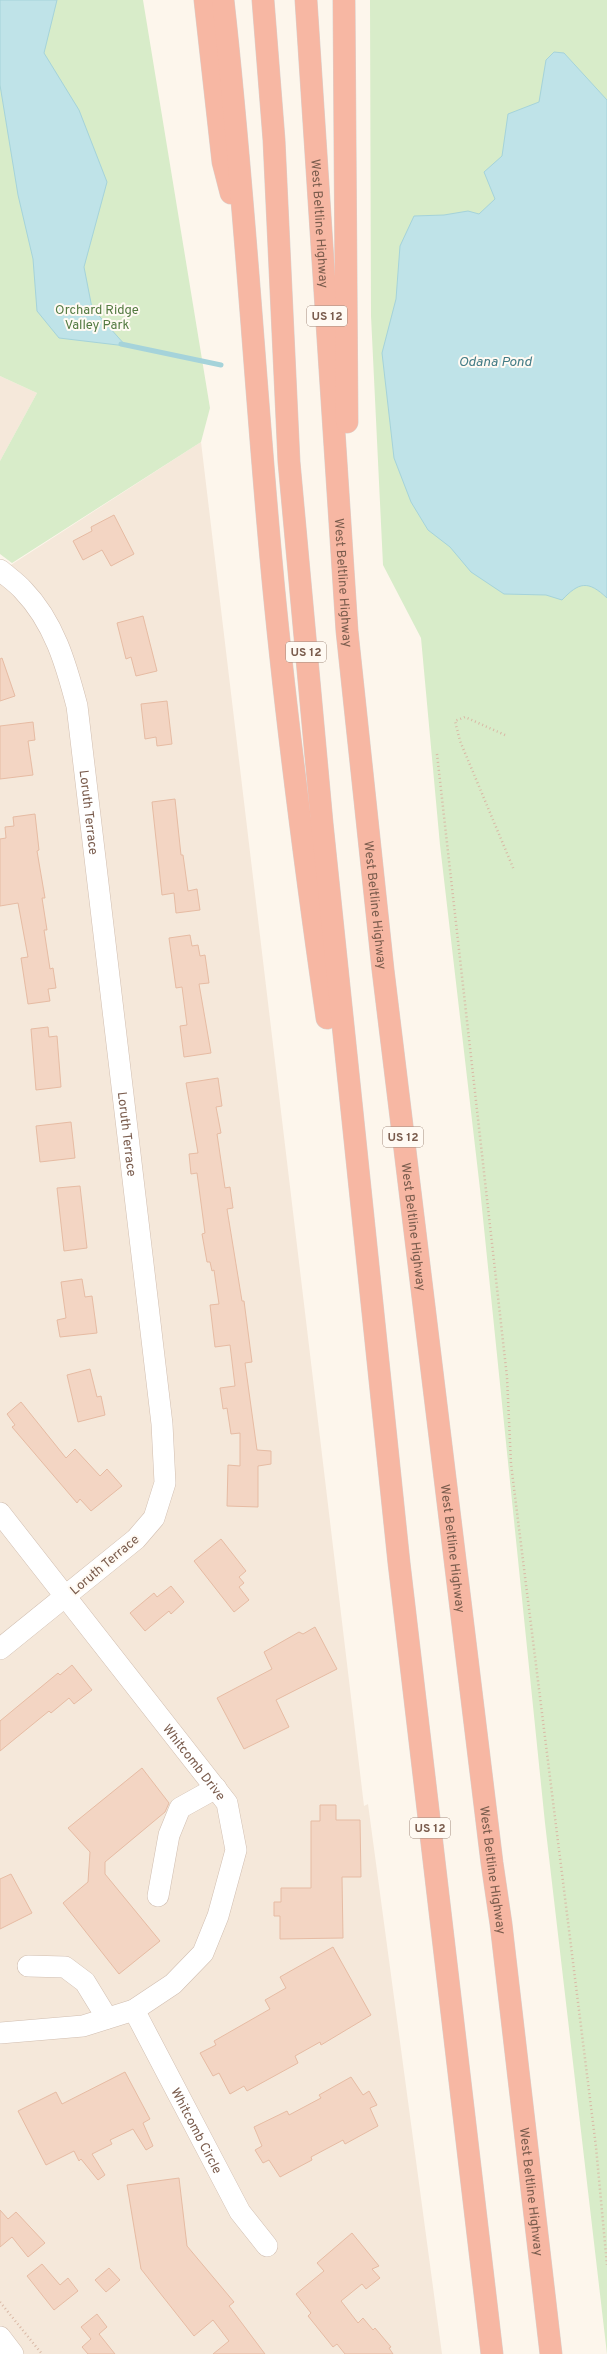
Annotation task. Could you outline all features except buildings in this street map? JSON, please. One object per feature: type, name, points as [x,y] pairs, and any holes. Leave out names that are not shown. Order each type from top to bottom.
[{"type":"highway","points":[[206,0],[223,162],[245,246]]},
{"type":"highway","points":[[223,0],[239,160],[271,560],[289,743],[322,980],[371,1302]]},
{"type":"highway","name":"US 12","points":[[263,0],[274,140],[289,462],[322,823],[399,1563],[492,2354]]},
{"type":"highway","name":"West Beltline Highway","points":[[306,0],[347,631],[383,970],[492,1863],[501,1924],[551,2354]]},
{"type":"highway","points":[[344,0],[347,631]]},
{"type":"street","name":"Loruth Terrace","points":[[0,570],[24,590],[53,631],[68,670],[77,706],[162,1424],[166,1483],[154,1518],[136,1539],[0,1649]]},
{"type":"street","name":"Whitcomb Drive","points":[[0,1513],[227,1803],[236,1850],[218,1916],[202,1953],[173,1984],[134,2010],[83,2026],[0,2033]]},
{"type":"street","points":[[158,1896],[169,1835],[180,1808],[216,1788]]},
{"type":"street","points":[[28,1966],[65,1967],[85,1982],[107,2018]]},
{"type":"street","name":"Whitcomb Circle","points":[[134,2010],[240,2212],[267,2246]]},
{"type":"street","points":[[0,2337],[14,2354]]},
{"type":"path","points":[[505,735],[465,717],[455,721],[460,741],[514,870]]},
{"type":"path","points":[[437,754],[506,1370],[511,1464],[596,2147],[607,2265]]},
{"type":"path","points":[[0,2302],[42,2354]]},
{"type":"shaded area","points":[[0,376],[37,393],[0,461]]},
{"type":"shaded area","points":[[201,442],[364,1806],[368,1804],[442,2354],[20,2354],[0,2328],[0,572]]},
{"type":"green space","name":"Orchard Ridge Valley Park","points":[[0,0],[143,0],[210,408],[201,442],[12,563],[0,554],[0,461],[37,393],[0,376]]},
{"type":"green space","points":[[370,0],[607,0],[607,2354],[545,1823],[480,1189],[440,845],[421,638],[383,565],[371,316]]},
{"type":"water","points":[[0,0],[57,0],[44,53],[79,110],[107,182],[84,267],[92,308],[126,346],[59,338],[37,311],[33,259],[18,195],[0,85]]},
{"type":"water","name":"Odana Pond","points":[[554,52],[564,53],[607,100],[607,598],[589,586],[579,587],[562,600],[546,595],[504,594],[471,572],[450,547],[428,530],[411,502],[394,458],[382,353],[396,299],[400,246],[414,216],[444,215],[468,211],[479,214],[495,199],[484,172],[502,156],[508,114],[539,102],[546,60]]},
{"type":"waterway","points":[[121,344],[221,365]]}]
